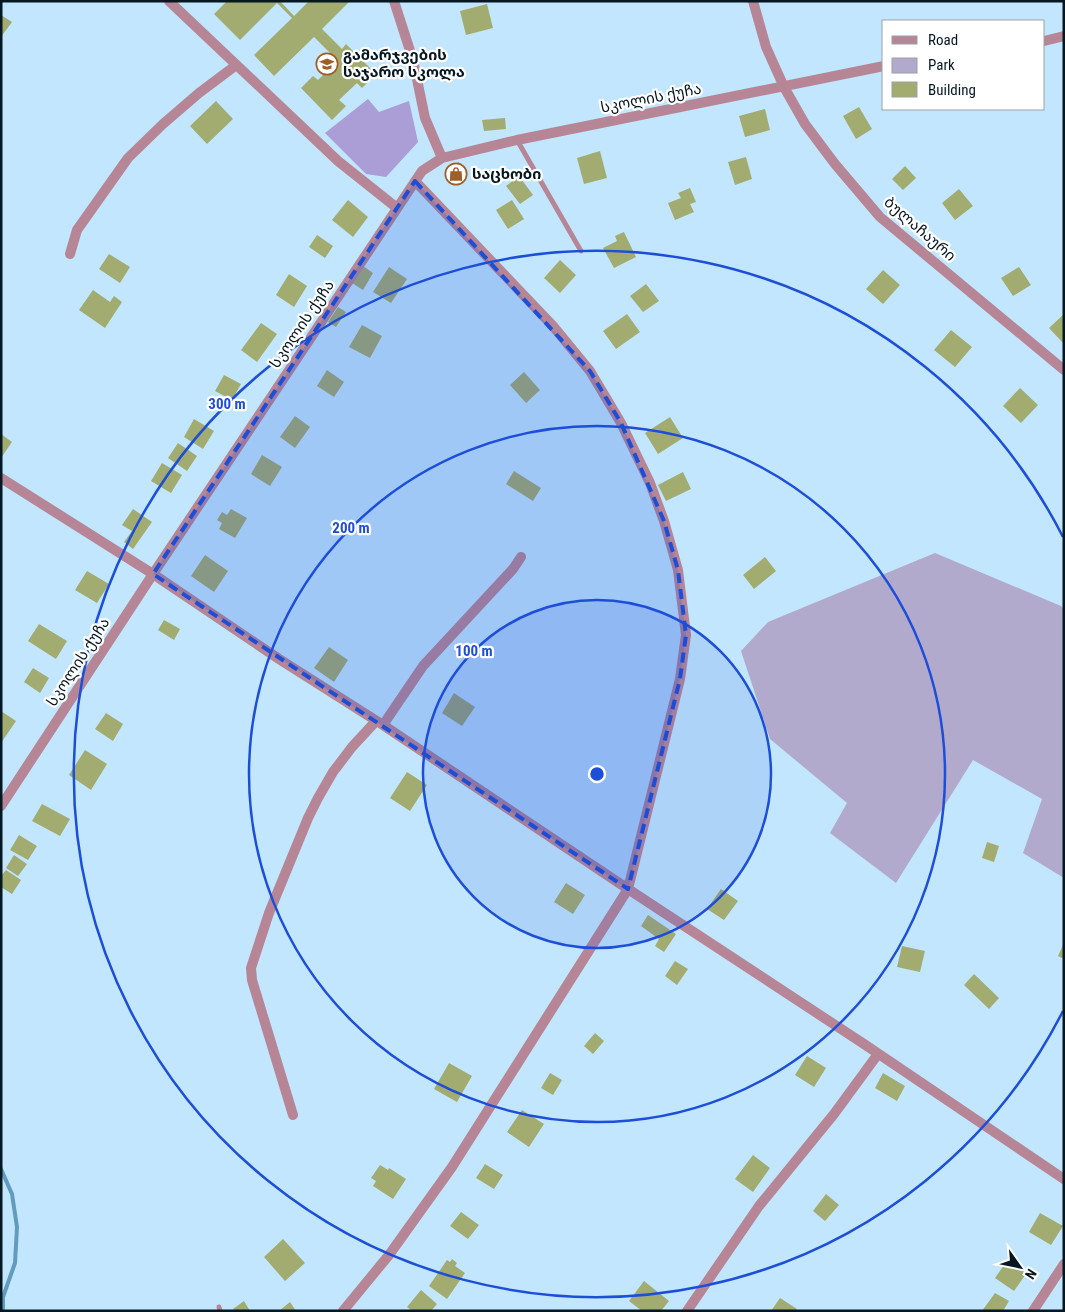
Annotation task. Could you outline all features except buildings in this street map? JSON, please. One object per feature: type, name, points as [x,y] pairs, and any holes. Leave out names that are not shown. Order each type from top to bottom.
[{"type":"street","points":[[169,1],[235,66],[338,162],[397,208]]},
{"type":"street","points":[[394,1],[413,60],[425,118],[442,158]]},
{"type":"street","name":"ბულაჩაური","points":[[754,1],[766,47],[784,87],[805,124],[835,164],[880,217],[1064,370]]},
{"type":"street","points":[[1045,41],[1064,36]]},
{"type":"street","points":[[70,254],[77,230],[128,158],[178,111],[235,66]]},
{"type":"street","name":"სკოლის ქუჩა","points":[[1,806],[153,574],[422,171],[442,158],[517,140],[882,66]]},
{"type":"street","points":[[343,1311],[389,1255],[452,1167],[628,889],[680,678],[686,635],[678,570],[664,521],[650,483],[621,423],[590,371],[553,326],[415,180]]},
{"type":"street","points":[[1,478],[153,574],[279,659],[379,723],[1064,1179]]},
{"type":"street","points":[[293,1115],[252,980],[251,968],[269,913],[318,798],[333,772],[352,747],[379,723],[423,666],[513,569],[521,557]]},
{"type":"street","points":[[687,1311],[759,1206],[834,1114],[878,1054]]},
{"type":"street","points":[[1032,1311],[1064,1264]]},
{"type":"lane","points":[[517,140],[581,251]]},
{"type":"highlighted area","points":[[415,181],[590,371],[621,423],[664,521],[678,570],[686,635],[680,679],[628,889],[153,574]]},
{"type":"green space","points":[[935,553],[1061,606],[1064,610],[1064,878],[1023,853],[1042,799],[973,760],[896,883],[830,833],[847,803],[770,739],[741,651],[768,622]]},
{"type":"shaded area","points":[[368,99],[379,112],[409,101],[418,142],[386,177],[366,174],[325,133]]},
{"type":"waterway","points":[[1,1169],[12,1194],[17,1227],[15,1263],[3,1297],[3,1311]]},
{"type":"place","name":"გამარჯვების საჯარო სკოლა","points":[[327,64]]},
{"type":"place","name":"საცხობი","points":[[456,174]]}]
